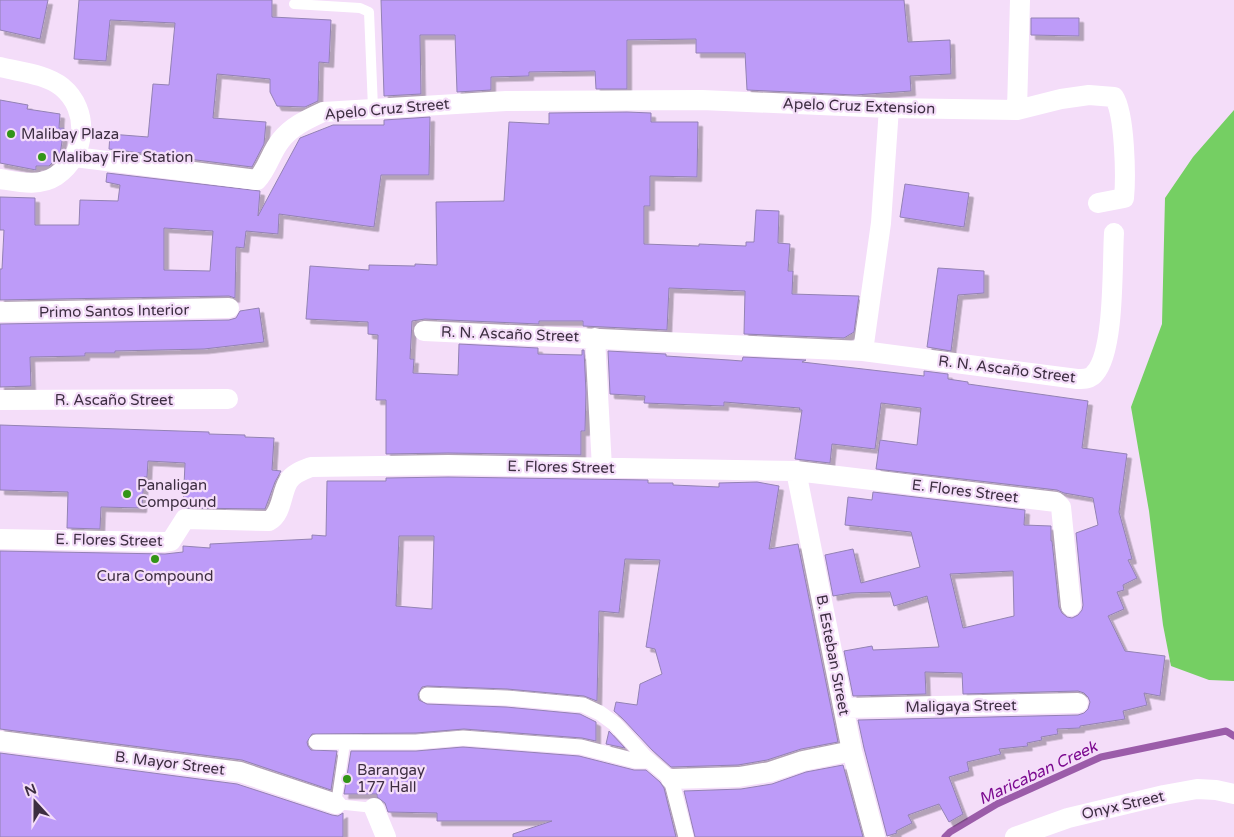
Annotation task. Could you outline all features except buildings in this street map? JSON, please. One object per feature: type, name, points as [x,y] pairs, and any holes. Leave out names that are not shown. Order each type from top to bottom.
[{"type":"street","points":[[1017,110],[1020,0]]},
{"type":"street","points":[[0,67],[48,78],[61,86],[72,97],[79,111],[82,127],[80,144],[74,157],[55,176],[29,184],[0,179]]},
{"type":"street","name":"Apelo Cruz Extension","points":[[702,100],[889,108],[1017,110],[1061,99],[1089,95],[1114,97],[1119,104],[1121,114],[1124,198],[1098,203]]},
{"type":"street","name":"Apelo Cruz Street","points":[[74,157],[257,180],[281,140],[298,124],[323,112],[506,101],[702,100]]},
{"type":"street","points":[[863,351],[881,223],[889,108]]},
{"type":"street","name":"R. N. Ascaño Street","points":[[424,331],[863,351],[1078,380],[1088,378],[1096,373],[1105,352],[1110,322],[1114,232]]},
{"type":"street","name":"Primo Santos Interior","points":[[0,312],[229,308]]},
{"type":"street","name":"R. N. Ascaño Street","points":[[595,338],[602,468]]},
{"type":"street","name":"R. Ascaño Street","points":[[0,400],[228,399]]},
{"type":"street","name":"E. Flores Street","points":[[0,539],[165,542],[171,541],[185,519],[269,521],[276,515],[287,482],[311,467],[448,465],[796,471],[1056,502],[1061,507],[1071,606]]},
{"type":"street","name":"B. Esteban Street","points":[[796,471],[852,751],[875,837]]},
{"type":"street","points":[[427,694],[508,698],[583,705],[600,713],[615,724],[650,761],[671,779],[686,837]]},
{"type":"street","name":"Maligaya Street","points":[[844,708],[1078,703]]},
{"type":"street","points":[[316,742],[416,742],[463,738],[581,747],[636,761],[650,761]]},
{"type":"street","name":"B. Mayor Street","points":[[0,742],[240,772],[336,804]]},
{"type":"street","points":[[671,779],[738,777],[770,772],[803,761],[852,751]]},
{"type":"street","name":"Onyx Street","points":[[1015,837],[1068,818],[1164,795],[1197,789],[1216,790],[1234,794]]},
{"type":"street","points":[[374,808],[385,836]]},
{"type":"lane","points":[[294,4],[360,8],[369,12],[373,108]]},
{"type":"lane","points":[[345,742],[336,804],[374,808]]},
{"type":"green space","points":[[1234,110],[1234,681],[1209,680],[1171,666],[1163,625],[1149,511],[1131,407],[1162,324],[1165,198],[1193,157]]},
{"type":"waterway","name":"Maricaban Creek","points":[[945,837],[950,832],[997,804],[1101,757],[1226,731],[1234,736]]},
{"type":"place","name":"Malibay Plaza","points":[[11,134]]},
{"type":"place","name":"Malibay Fire Station","points":[[42,157]]},
{"type":"place","name":"Panaligan Compound","points":[[127,494]]},
{"type":"place","name":"Cura Compound","points":[[155,559]]},
{"type":"place","name":"Barangay 177 Hall","points":[[347,779]]}]
